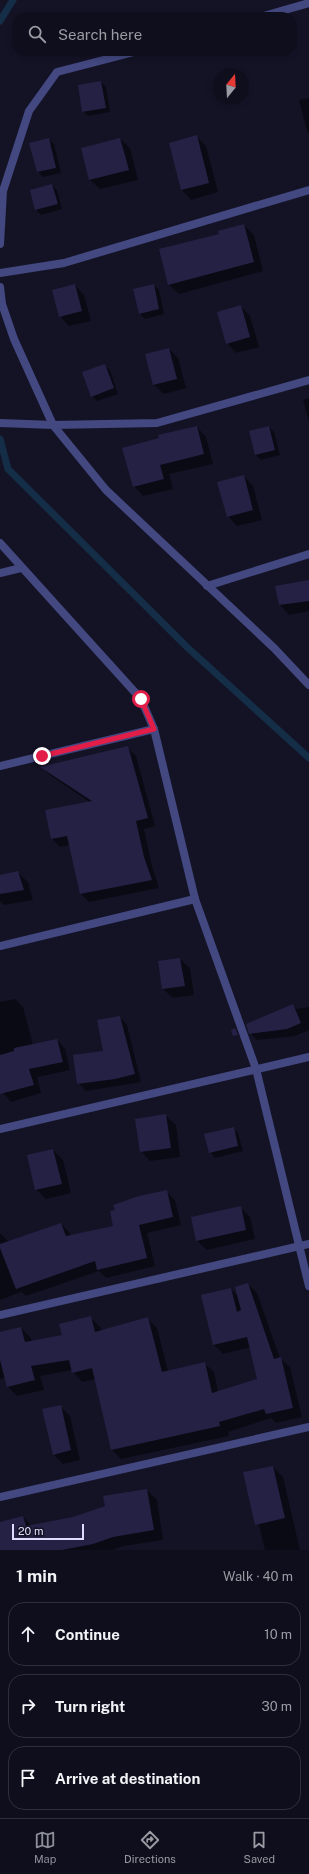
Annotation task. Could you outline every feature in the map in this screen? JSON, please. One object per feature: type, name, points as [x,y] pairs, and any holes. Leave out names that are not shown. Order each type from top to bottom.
[{"type":"street","points":[[278,12],[309,3]]},
{"type":"street","points":[[0,244],[3,191],[29,111],[57,72],[119,56]]},
{"type":"street","points":[[0,273],[64,263],[309,190]]},
{"type":"street","points":[[0,287],[2,304],[14,339],[53,425],[106,490],[274,648],[309,685]]},
{"type":"street","points":[[0,423],[53,425],[157,423],[309,380]]},
{"type":"street","points":[[0,543],[141,699],[154,729],[195,899],[256,1069],[309,1286]]},
{"type":"street","points":[[207,586],[309,554]]},
{"type":"street","points":[[0,573],[21,568]]},
{"type":"street","points":[[0,766],[154,729]]},
{"type":"street","points":[[0,946],[195,899]]},
{"type":"street","points":[[0,1129],[309,1057]]},
{"type":"street","points":[[0,1315],[309,1244]]},
{"type":"street","points":[[0,1497],[309,1427]]},
{"type":"building","points":[[101,81],[106,108],[82,112],[78,85]]},
{"type":"building","points":[[197,135],[209,183],[181,190],[169,143]]},
{"type":"building","points":[[49,138],[56,168],[37,172],[29,143]]},
{"type":"building","points":[[120,138],[129,170],[89,180],[81,148]]},
{"type":"building","points":[[52,184],[58,204],[35,210],[30,190]]},
{"type":"building","points":[[244,224],[254,262],[168,285],[159,249],[219,234],[218,231]]},
{"type":"building","points":[[75,284],[82,311],[59,317],[52,290]]},
{"type":"building","points":[[154,284],[159,309],[139,314],[133,289]]},
{"type":"building","points":[[241,305],[250,337],[226,344],[217,312]]},
{"type":"building","points":[[169,348],[177,379],[153,385],[145,354]]},
{"type":"building","points":[[105,364],[114,388],[91,397],[82,372]]},
{"type":"building","points":[[197,426],[204,454],[160,465],[164,479],[133,487],[122,448],[159,438],[158,435]]},
{"type":"building","points":[[269,426],[275,450],[255,455],[249,431]]},
{"type":"building","points":[[244,475],[253,510],[227,517],[217,482]]},
{"type":"building","points":[[309,580],[309,601],[279,605],[275,586]]},
{"type":"building","points":[[128,746],[148,818],[136,821],[144,857],[152,880],[80,894],[67,836],[51,839],[45,810],[92,801],[40,767]]},
{"type":"building","points":[[18,871],[24,890],[0,894],[0,875]]},
{"type":"building","points":[[180,958],[185,986],[162,989],[158,961]]},
{"type":"building","points":[[293,1004],[301,1023],[287,1029],[249,1034],[246,1024]]},
{"type":"building","points":[[120,1016],[135,1074],[115,1079],[77,1084],[73,1055],[103,1051],[97,1020]]},
{"type":"building","points":[[235,1028],[238,1035],[233,1036],[231,1030]]},
{"type":"building","points":[[57,1039],[63,1062],[29,1069],[34,1085],[0,1094],[0,1055],[14,1051],[14,1048]]},
{"type":"building","points":[[166,1114],[171,1148],[140,1152],[135,1119]]},
{"type":"building","points":[[234,1127],[238,1146],[209,1153],[204,1134]]},
{"type":"building","points":[[53,1149],[62,1184],[35,1190],[27,1155]]},
{"type":"building","points":[[167,1190],[173,1217],[139,1225],[147,1258],[97,1270],[95,1261],[16,1289],[0,1248],[0,1244],[61,1223],[66,1236],[113,1226],[110,1211],[115,1210],[113,1205],[139,1196]]},
{"type":"building","points":[[241,1206],[246,1230],[196,1241],[191,1217]]},
{"type":"building","points":[[248,1283],[274,1359],[281,1357],[293,1408],[266,1414],[264,1409],[219,1422],[220,1426],[111,1450],[92,1368],[72,1373],[69,1360],[31,1366],[35,1380],[7,1387],[0,1360],[0,1332],[21,1327],[25,1342],[62,1335],[59,1324],[91,1316],[95,1332],[148,1317],[162,1372],[205,1362],[212,1393],[257,1379],[247,1337],[213,1345],[201,1295],[231,1288],[237,1312],[241,1310],[235,1287]]},
{"type":"building","points":[[61,1405],[71,1450],[53,1455],[42,1409]]},
{"type":"building","points":[[273,1466],[285,1518],[255,1525],[243,1472]]},
{"type":"building","points":[[147,1489],[154,1530],[113,1537],[93,1544],[62,1550],[0,1550],[0,1522],[23,1516],[26,1526],[73,1517],[105,1506],[103,1496]]},
{"type":"waterway","points":[[0,21],[13,0]]},
{"type":"waterway","points":[[0,439],[8,469],[188,648],[309,758]]},
{"type":"route","points":[[42,756],[154,729],[141,699]]}]
